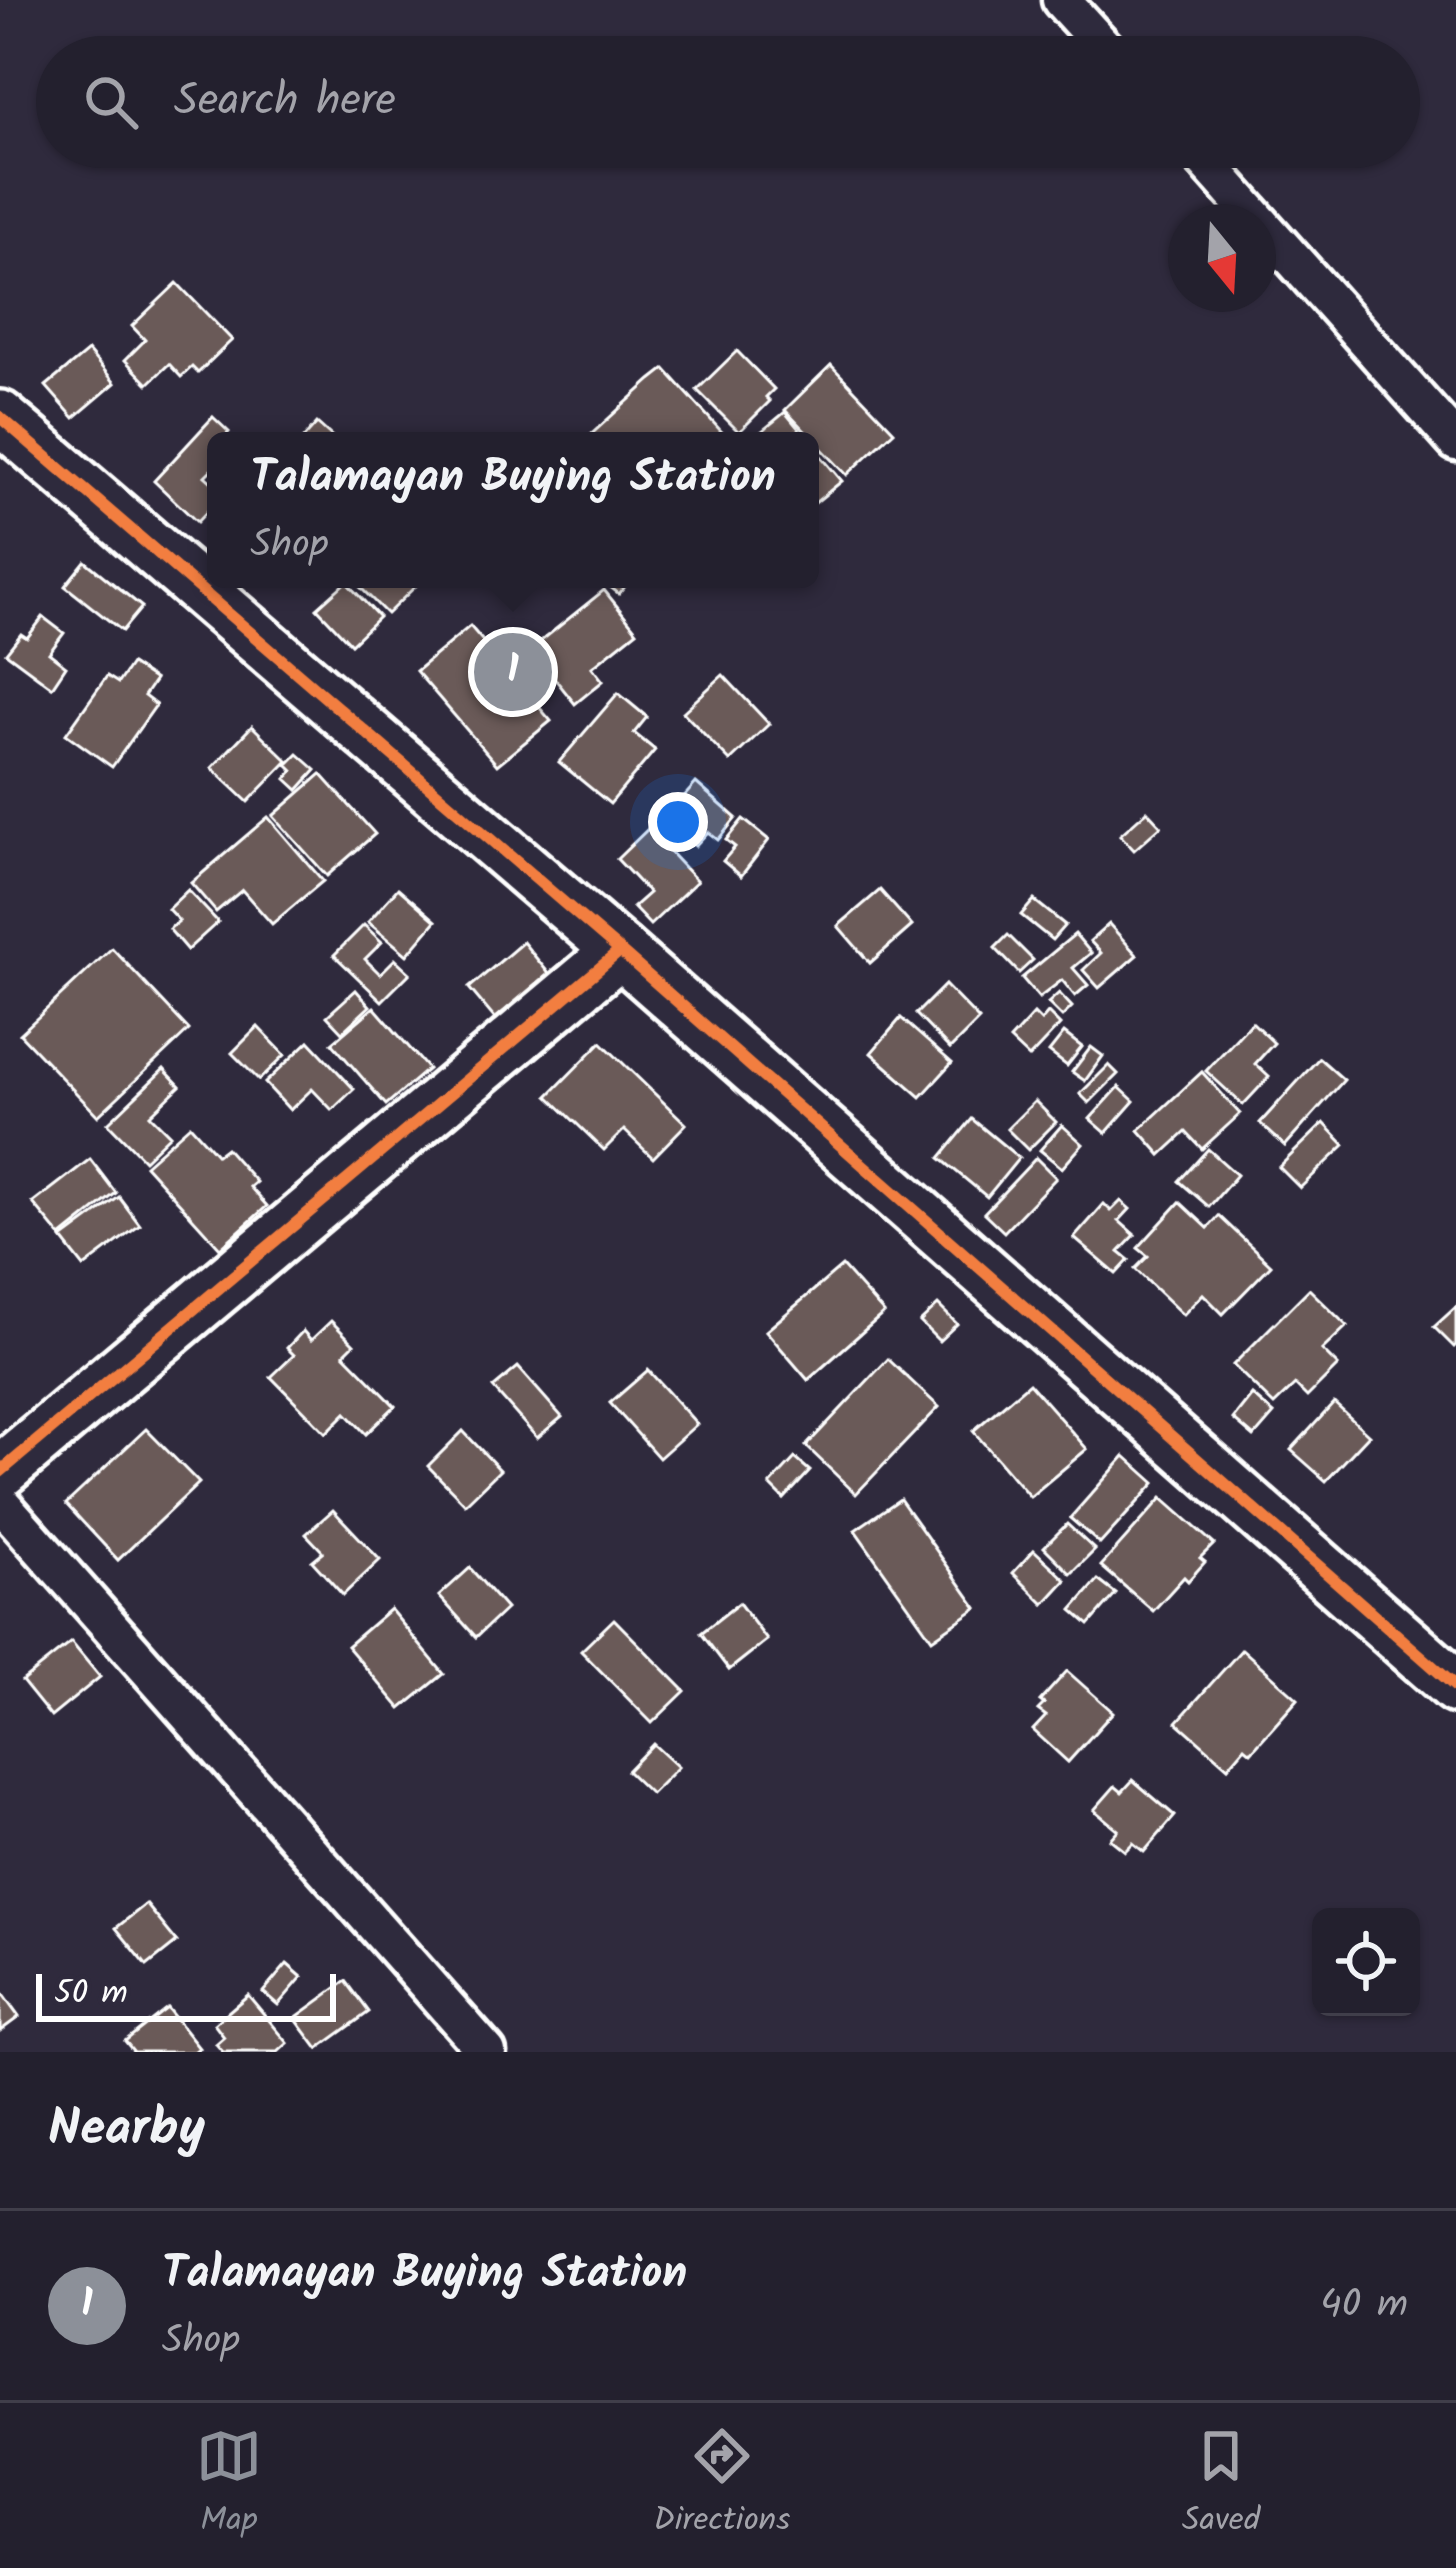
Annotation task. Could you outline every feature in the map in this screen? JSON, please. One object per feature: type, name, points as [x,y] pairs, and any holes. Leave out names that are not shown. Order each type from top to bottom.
[{"type":"street","points":[[1061,0],[1094,36]]},
{"type":"street","points":[[1212,168],[1456,442]]},
{"type":"street","points":[[0,417],[620,951],[1456,1687]]},
{"type":"street","points":[[0,1472],[620,951]]},
{"type":"street","points":[[0,1502],[487,2052]]},
{"type":"building","points":[[177,283],[232,340],[198,373],[192,367],[181,377],[169,364],[148,384],[125,360],[145,340],[132,326]]},
{"type":"building","points":[[88,351],[115,383],[74,418],[46,386]]},
{"type":"building","points":[[737,351],[774,389],[766,397],[770,401],[739,432],[697,390]]},
{"type":"building","points":[[831,365],[894,431],[847,475],[819,446],[819,432],[806,432],[785,410]]},
{"type":"building","points":[[665,369],[722,432],[594,432]]},
{"type":"building","points":[[785,412],[802,432],[761,432]]},
{"type":"building","points":[[213,417],[229,432],[207,432],[207,511],[197,522],[154,481]]},
{"type":"building","points":[[819,454],[842,481],[819,500]]},
{"type":"building","points":[[85,561],[142,607],[122,631],[65,586]]},
{"type":"building","points":[[339,588],[352,588],[379,617],[351,644],[317,608]]},
{"type":"building","points":[[361,588],[414,588],[387,614]]},
{"type":"building","points":[[604,590],[637,631],[592,667],[603,681],[575,704],[531,649]]},
{"type":"building","points":[[43,617],[64,633],[49,653],[66,666],[52,687],[6,653],[21,634],[27,638]]},
{"type":"building","points":[[470,626],[551,721],[497,765],[416,671]]},
{"type":"building","points":[[131,664],[155,680],[144,696],[156,705],[112,767],[66,734],[107,676],[118,683]]},
{"type":"building","points":[[723,675],[769,724],[730,761],[683,712]]},
{"type":"building","points":[[618,693],[647,717],[634,733],[655,750],[610,804],[559,762]]},
{"type":"building","points":[[252,726],[288,761],[248,802],[212,768]]},
{"type":"building","points":[[298,754],[316,770],[298,790],[286,779],[293,771],[287,765]]},
{"type":"building","points":[[321,774],[375,834],[327,876],[273,816]]},
{"type":"building","points":[[696,783],[736,818],[718,840],[708,832],[695,846],[664,819]]},
{"type":"building","points":[[1147,811],[1161,826],[1134,850],[1120,835]]},
{"type":"building","points":[[268,817],[323,881],[272,924],[242,890],[216,912],[191,883]]},
{"type":"building","points":[[743,819],[769,840],[741,876],[723,861],[735,847],[726,840]]},
{"type":"building","points":[[648,829],[697,881],[650,925],[633,907],[649,893],[617,859]]},
{"type":"building","points":[[398,888],[436,921],[407,955],[368,922]]},
{"type":"building","points":[[188,890],[218,922],[187,950],[169,929],[179,921],[168,909]]},
{"type":"building","points":[[880,890],[912,926],[870,963],[838,926]]},
{"type":"building","points":[[1034,900],[1065,925],[1052,940],[1021,915]]},
{"type":"building","points":[[1109,924],[1137,955],[1099,988],[1083,970],[1101,953],[1090,941]]},
{"type":"building","points":[[364,925],[382,942],[365,959],[380,974],[395,959],[410,973],[382,1001],[334,955]]},
{"type":"building","points":[[1075,934],[1091,953],[1073,968],[1088,985],[1075,996],[1062,980],[1039,998],[1022,978]]},
{"type":"building","points":[[1008,935],[1033,960],[1019,973],[995,948]]},
{"type":"building","points":[[523,942],[555,981],[517,1013],[511,1006],[495,1019],[469,988]]},
{"type":"building","points":[[112,948],[189,1030],[98,1116],[20,1034]]},
{"type":"building","points":[[945,985],[979,1020],[950,1049],[916,1014]]},
{"type":"building","points":[[356,990],[370,1006],[342,1032],[327,1016]]},
{"type":"building","points":[[1059,993],[1072,1007],[1062,1017],[1048,1003]]},
{"type":"building","points":[[374,1007],[428,1069],[386,1105],[332,1043]]},
{"type":"building","points":[[1048,1013],[1060,1025],[1029,1058],[1010,1040],[1034,1014],[1041,1021]]},
{"type":"building","points":[[901,1018],[952,1063],[921,1097],[871,1053]]},
{"type":"building","points":[[1252,1022],[1274,1043],[1255,1064],[1269,1077],[1243,1105],[1206,1071]]},
{"type":"building","points":[[258,1027],[285,1055],[259,1080],[232,1053]]},
{"type":"building","points":[[1064,1033],[1082,1047],[1067,1066],[1049,1052]]},
{"type":"building","points":[[309,1041],[354,1089],[332,1110],[312,1089],[290,1110],[265,1083]]},
{"type":"building","points":[[601,1042],[686,1124],[653,1158],[624,1130],[604,1150],[548,1096]]},
{"type":"building","points":[[1091,1047],[1103,1056],[1085,1081],[1072,1072]]},
{"type":"building","points":[[1319,1058],[1344,1080],[1285,1146],[1260,1123]]},
{"type":"building","points":[[1109,1065],[1118,1074],[1089,1103],[1080,1094]]},
{"type":"building","points":[[164,1069],[180,1086],[150,1115],[170,1135],[144,1160],[108,1123]]},
{"type":"building","points":[[1202,1072],[1240,1114],[1202,1149],[1186,1132],[1161,1155],[1139,1130]]},
{"type":"building","points":[[1119,1087],[1134,1101],[1106,1133],[1090,1119]]},
{"type":"building","points":[[1035,1101],[1056,1122],[1028,1150],[1007,1129]]},
{"type":"building","points":[[972,1119],[1019,1158],[987,1197],[940,1158]]},
{"type":"building","points":[[1324,1123],[1345,1145],[1300,1188],[1279,1167]]},
{"type":"building","points":[[190,1125],[217,1155],[226,1148],[256,1182],[250,1187],[267,1206],[220,1248],[145,1165]]},
{"type":"building","points":[[1062,1125],[1083,1144],[1062,1168],[1040,1150]]},
{"type":"building","points":[[1208,1149],[1237,1175],[1209,1207],[1179,1181]]},
{"type":"building","points":[[1036,1158],[1056,1178],[1004,1232],[984,1213]]},
{"type":"building","points":[[90,1159],[116,1193],[61,1237],[33,1203]]},
{"type":"building","points":[[119,1197],[140,1225],[84,1267],[62,1239]]},
{"type":"building","points":[[1121,1201],[1130,1209],[1119,1221],[1135,1235],[1119,1252],[1129,1260],[1116,1274],[1074,1238],[1104,1204],[1111,1211]]},
{"type":"building","points":[[1180,1202],[1208,1228],[1219,1216],[1271,1265],[1223,1314],[1203,1294],[1183,1315],[1135,1269],[1148,1256],[1138,1248]]},
{"type":"building","points":[[842,1266],[884,1313],[808,1380],[766,1331]]},
{"type":"building","points":[[1309,1289],[1347,1326],[1322,1350],[1338,1366],[1307,1397],[1295,1385],[1274,1405],[1233,1365]]},
{"type":"building","points":[[938,1305],[957,1324],[939,1341],[920,1322]]},
{"type":"building","points":[[1456,1307],[1456,1345],[1454,1347],[1434,1327]]},
{"type":"building","points":[[331,1321],[354,1344],[344,1354],[395,1406],[366,1434],[346,1413],[326,1433],[271,1377],[294,1355],[287,1348],[303,1331],[311,1340]]},
{"type":"building","points":[[888,1359],[939,1407],[856,1494],[806,1446]]},
{"type":"building","points":[[518,1367],[562,1417],[537,1438],[493,1388]]},
{"type":"building","points":[[648,1370],[697,1424],[659,1458],[610,1403]]},
{"type":"building","points":[[1029,1383],[1087,1449],[1030,1497],[973,1431]]},
{"type":"building","points":[[1252,1395],[1274,1414],[1254,1437],[1233,1419]]},
{"type":"building","points":[[1334,1403],[1369,1435],[1326,1481],[1291,1450]]},
{"type":"building","points":[[146,1429],[199,1483],[118,1560],[66,1504]]},
{"type":"building","points":[[463,1431],[500,1470],[465,1504],[428,1466]]},
{"type":"building","points":[[1125,1456],[1155,1483],[1100,1544],[1070,1518]]},
{"type":"building","points":[[795,1458],[810,1471],[784,1499],[770,1485]]},
{"type":"building","points":[[1162,1498],[1214,1544],[1188,1581],[1184,1577],[1153,1611],[1101,1566]]},
{"type":"building","points":[[900,1499],[977,1608],[932,1639],[855,1530]]},
{"type":"building","points":[[333,1510],[380,1560],[343,1595],[312,1561],[323,1552],[306,1534]]},
{"type":"building","points":[[1067,1524],[1095,1550],[1071,1574],[1044,1547]]},
{"type":"building","points":[[1034,1550],[1066,1580],[1044,1604],[1013,1573]]},
{"type":"building","points":[[470,1568],[506,1609],[476,1637],[439,1596]]},
{"type":"building","points":[[1098,1580],[1116,1594],[1089,1625],[1072,1610]]},
{"type":"building","points":[[739,1603],[767,1640],[729,1670],[701,1633]]},
{"type":"building","points":[[390,1609],[444,1674],[401,1709],[347,1646]]},
{"type":"building","points":[[614,1619],[685,1691],[652,1723],[581,1651]]},
{"type":"building","points":[[71,1642],[100,1677],[51,1717],[22,1681]]},
{"type":"building","points":[[1242,1649],[1298,1699],[1251,1752],[1245,1747],[1228,1767],[1177,1722]]},
{"type":"building","points":[[1067,1671],[1113,1712],[1068,1762],[1033,1730],[1046,1716],[1038,1710],[1044,1704],[1040,1701]]},
{"type":"building","points":[[653,1744],[678,1767],[651,1794],[627,1771]]},
{"type":"building","points":[[1133,1780],[1175,1816],[1144,1852],[1133,1843],[1125,1851],[1110,1839],[1118,1830],[1094,1810],[1115,1786],[1122,1792]]},
{"type":"building","points":[[146,1904],[177,1942],[147,1966],[116,1928]]},
{"type":"building","points":[[287,1964],[302,1977],[278,2005],[263,1992]]},
{"type":"building","points":[[346,1981],[369,2012],[318,2049],[295,2018]]},
{"type":"building","points":[[0,1991],[19,2017],[0,2031]]},
{"type":"building","points":[[248,1995],[288,2043],[278,2052],[223,2052],[216,2044],[224,2037],[214,2024]]},
{"type":"building","points":[[167,2008],[199,2048],[194,2052],[134,2052],[125,2041]]},
{"type":"cycle path","points":[[0,417],[620,951],[1456,1687]]},
{"type":"cycle path","points":[[0,1472],[620,951]]},
{"type":"place","name":"Talamayan Buying Station","points":[[513,672]]}]
